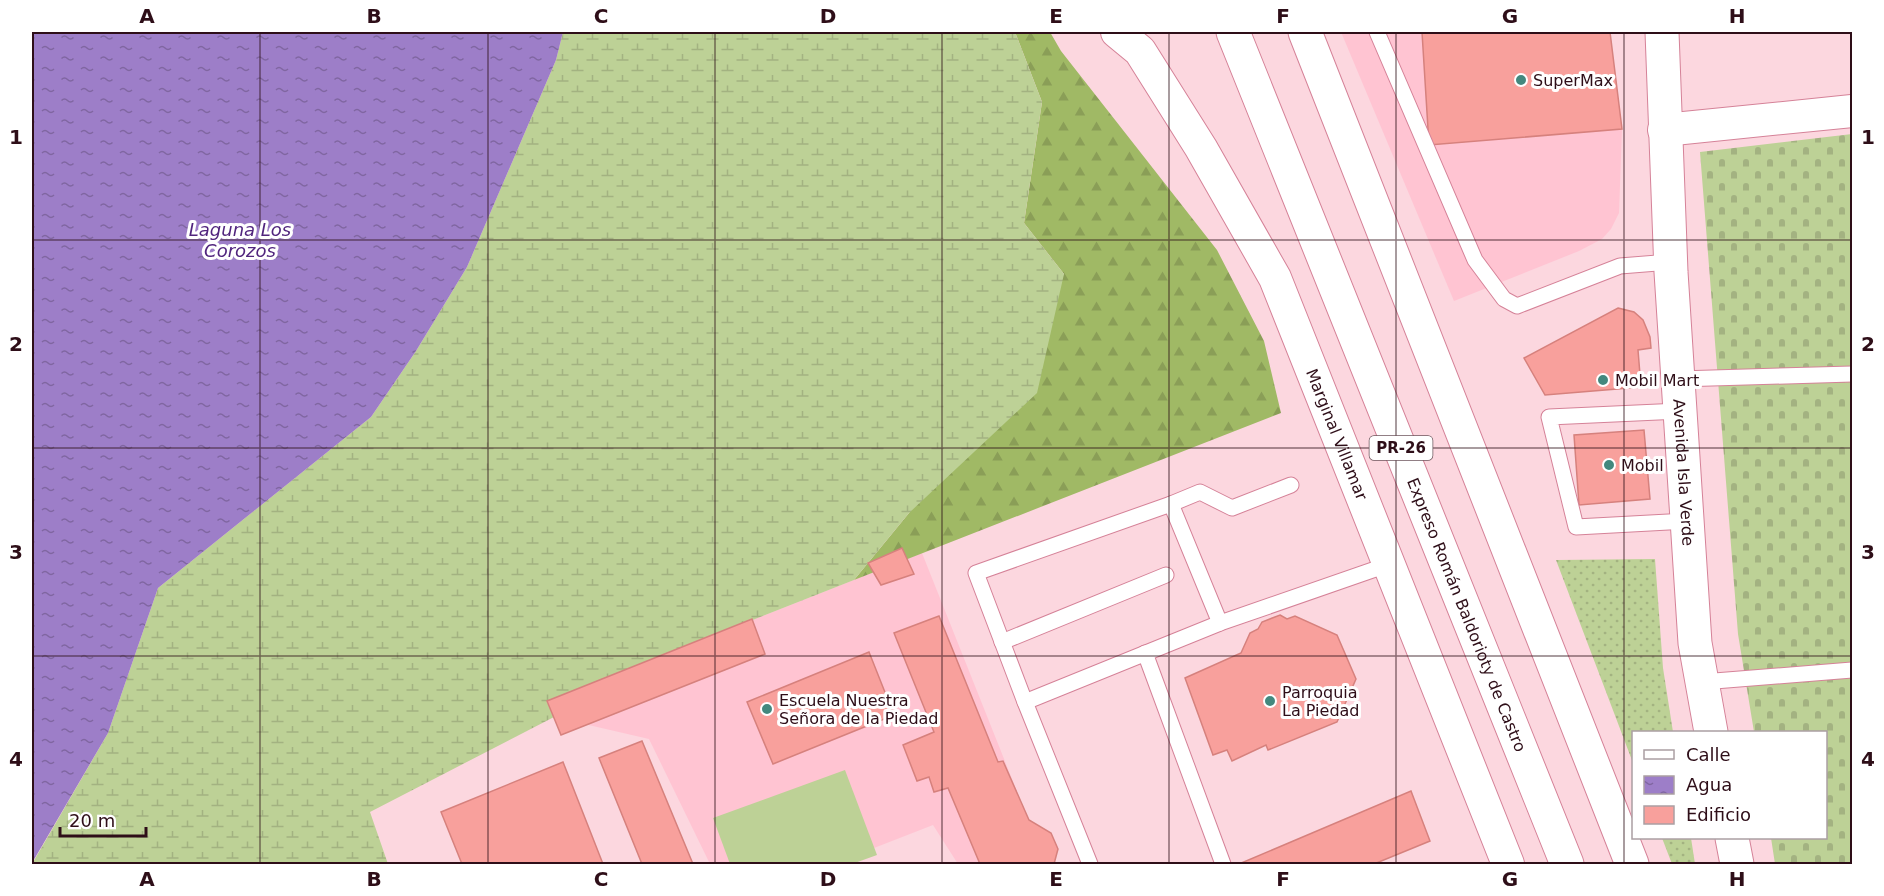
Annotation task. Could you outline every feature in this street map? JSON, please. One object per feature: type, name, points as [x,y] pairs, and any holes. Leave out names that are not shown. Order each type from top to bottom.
[{"type":"main road","name":"Expreso Román Baldorioty de Castro","points":[[1233,32],[1567,864]]},
{"type":"main road","points":[[1305,32],[1632,864]]},
{"type":"main road","name":"Avenida Isla Verde","points":[[1662,32],[1670,262],[1695,643],[1711,731]]},
{"type":"main road","points":[[1732,839],[1737,864]]},
{"type":"street","name":"Marginal Villamar","points":[[1129,38],[1201,148],[1275,278],[1508,864]]},
{"type":"street","points":[[1664,130],[1852,111]]},
{"type":"lane","points":[[1377,32],[1475,260],[1504,299],[1517,306],[1620,266],[1670,262]]},
{"type":"lane","points":[[1687,521],[1576,527],[1549,417],[1679,395],[1852,374]]},
{"type":"lane","points":[[1090,864],[976,573],[1200,492],[1232,508],[1291,485]]},
{"type":"lane","points":[[1172,504],[1220,623]]},
{"type":"lane","points":[[1025,702],[1220,623],[1390,564]]},
{"type":"lane","points":[[1002,642],[1166,575]]},
{"type":"lane","points":[[1145,653],[1223,864]]},
{"type":"lane","points":[[1702,682],[1852,670]]},
{"type":"shaded area","name":"SuperMax","points":[[1341,32],[1610,32],[1622,129],[1619,213],[1611,229],[1602,239],[1579,251],[1454,301]]},
{"type":"shaded area","name":"Escuela Nuestra Señora de la Piedad","points":[[922,553],[1022,804],[1038,864],[958,864],[933,825],[833,864],[710,864],[649,739],[554,717],[547,701]]},
{"type":"green space","points":[[563,32],[1015,32],[1042,102],[1024,223],[1064,274],[1037,393],[909,513],[854,580],[547,701],[554,717],[370,812],[388,864],[32,864],[108,733],[158,588],[371,417],[416,351],[467,267],[556,60]]},
{"type":"green space","points":[[1015,32],[1050,32],[1061,51],[1217,250],[1264,341],[1281,413],[854,580],[909,513],[1064,274],[1024,223],[1042,102]]},
{"type":"green space","points":[[1852,134],[1852,864],[1775,864],[1771,839],[1827,839],[1827,731],[1754,731],[1738,634],[1700,152]]},
{"type":"green space","points":[[1655,559],[1663,668],[1673,731],[1632,731],[1632,760],[1556,560]]},
{"type":"green space","points":[[845,770],[877,855],[852,864],[730,864],[713,818]]},
{"type":"green space","points":[[1662,839],[1691,839],[1695,864],[1672,864]]},
{"type":"water","name":"Laguna Los Corozos","points":[[32,32],[563,32],[556,60],[467,267],[416,351],[371,417],[158,588],[108,733],[32,863]]},
{"type":"building","name":"SuperMax","points":[[1422,32],[1610,32],[1622,129],[1429,145]]},
{"type":"building","points":[[1618,308],[1634,312],[1643,320],[1650,337],[1651,348],[1638,350],[1641,387],[1545,395],[1524,358]]},
{"type":"building","points":[[1644,430],[1650,499],[1579,505],[1574,435]]},
{"type":"building","points":[[902,548],[914,574],[881,585],[868,563]]},
{"type":"building","name":"Parroquia La Piedad","points":[[1280,615],[1287,619],[1295,616],[1337,635],[1356,679],[1337,722],[1268,750],[1266,745],[1232,761],[1227,750],[1213,755],[1185,678],[1241,653],[1250,633],[1258,629],[1262,622]]},
{"type":"building","points":[[939,616],[998,762],[1003,761],[1029,820],[1051,833],[1058,849],[1054,864],[980,864],[948,788],[934,792],[929,777],[917,781],[903,745],[934,732],[894,633]]},
{"type":"building","points":[[752,619],[765,654],[561,735],[547,701]]},
{"type":"building","points":[[869,652],[894,715],[773,764],[747,702]]},
{"type":"building","points":[[642,741],[693,864],[642,864],[599,758]]},
{"type":"building","points":[[563,762],[603,864],[462,864],[441,812]]},
{"type":"building","points":[[1411,791],[1430,841],[1374,864],[1239,864]]},
{"type":"place","name":"SuperMax","points":[[1521,80]]},
{"type":"place","name":"Mobil Mart","points":[[1603,380]]},
{"type":"place","name":"Mobil","points":[[1609,465]]},
{"type":"place","name":"Parroquia La Piedad","points":[[1270,701]]},
{"type":"place","name":"Escuela Nuestra Señora de la Piedad","points":[[767,709]]}]
